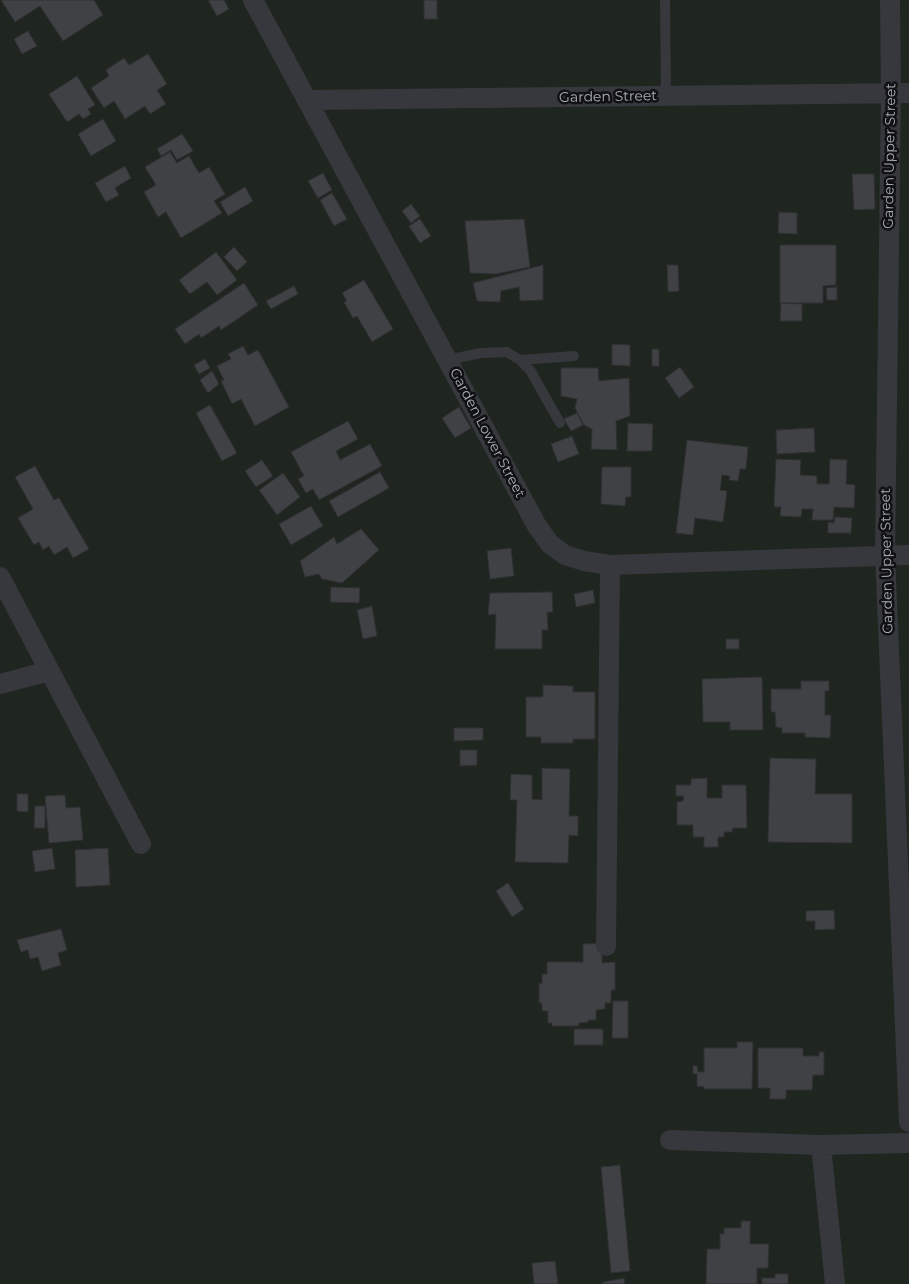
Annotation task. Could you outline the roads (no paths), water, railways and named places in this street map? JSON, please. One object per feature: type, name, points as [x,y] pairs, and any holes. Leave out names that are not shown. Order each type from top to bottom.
[{"type":"street","name":"Garden Lower Street","points":[[253,0],[537,526],[550,544],[565,555],[584,561],[610,565],[909,555]]},
{"type":"street","name":"Garden Upper Street","points":[[890,0],[900,93],[885,555],[909,1122]]},
{"type":"street","name":"Garden Street","points":[[307,100],[900,93]]},
{"type":"street","points":[[606,946],[610,565]]},
{"type":"street","points":[[0,577],[141,844]]},
{"type":"street","points":[[0,684],[50,671]]},
{"type":"street","points":[[670,1140],[821,1145],[909,1143]]},
{"type":"street","points":[[821,1145],[835,1284]]},
{"type":"lane","points":[[665,0],[666,96]]},
{"type":"lane","points":[[447,360],[481,353],[507,352],[520,360],[530,370],[560,424]]},
{"type":"lane","points":[[520,360],[574,356]]}]
